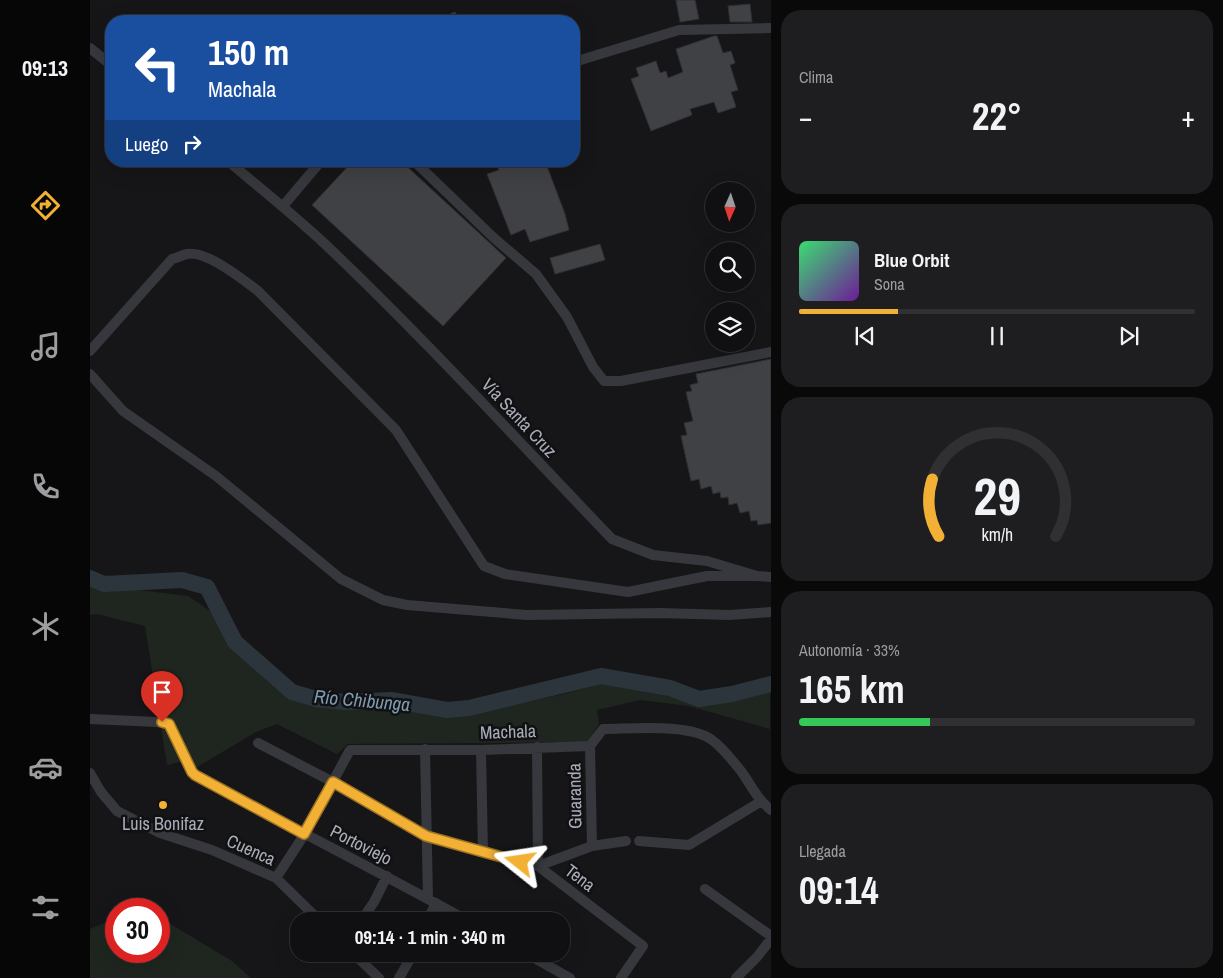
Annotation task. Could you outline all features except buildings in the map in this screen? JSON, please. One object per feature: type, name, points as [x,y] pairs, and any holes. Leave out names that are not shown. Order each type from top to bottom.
[{"type":"street","points":[[580,60],[679,30],[770,28]]},
{"type":"street","points":[[90,48],[105,60]]},
{"type":"street","name":"Vía Santa Cruz","points":[[235,167],[326,244],[420,336],[612,539],[653,555],[707,561],[757,576],[770,577]]},
{"type":"street","points":[[283,206],[316,167]]},
{"type":"street","points":[[420,167],[494,238],[536,274],[567,317],[593,367],[604,381],[621,381],[770,352]]},
{"type":"street","points":[[90,351],[172,259],[188,253],[206,257],[234,272],[257,290],[396,430],[484,566],[505,574],[628,592],[707,576],[757,576]]},
{"type":"street","points":[[90,374],[123,411],[216,476],[341,579],[383,600],[407,605],[527,615],[660,613],[729,615],[770,612]]},
{"type":"street","name":"Portoviejo","points":[[90,720],[169,724],[195,775],[452,912]]},
{"type":"street","points":[[590,746],[603,729],[680,729],[702,734],[712,740],[740,770],[760,802],[770,810]]},
{"type":"street","points":[[258,744],[333,782],[426,836],[482,852],[538,866],[592,846],[626,841]]},
{"type":"street","name":"Machala","points":[[276,878],[304,834],[350,750],[481,750],[590,746]]},
{"type":"street","name":"Guaranda","points":[[590,746],[592,846]]},
{"type":"street","name":"Tena","points":[[537,747],[538,866],[643,946],[621,978]]},
{"type":"street","points":[[425,749],[426,836],[432,901],[430,912]]},
{"type":"street","points":[[481,750],[482,852]]},
{"type":"street","name":"Cuenca","points":[[90,773],[101,792],[117,811],[160,833],[212,850],[276,878],[311,912]]},
{"type":"street","points":[[639,840],[689,845],[760,802]]},
{"type":"street","points":[[367,912],[387,876]]},
{"type":"street","points":[[705,889],[770,937],[757,957],[736,978]]},
{"type":"street","points":[[362,962],[379,978]]},
{"type":"street","points":[[399,978],[408,962]]},
{"type":"street","points":[[541,962],[570,978]]},
{"type":"shaded area","points":[[90,584],[188,596],[215,614],[242,654],[268,682],[296,699],[336,709],[379,707],[436,713],[476,713],[564,694],[611,681],[718,701],[743,699],[770,692],[770,729],[689,706],[640,700],[597,710],[599,724],[587,742],[348,744],[337,754],[277,724],[256,732],[187,773],[183,761],[167,765],[145,626],[97,614],[90,615]]},
{"type":"shaded area","points":[[105,923],[105,963],[170,963],[170,924],[232,961],[251,978],[90,978],[90,929]]},
{"type":"waterway","name":"Río Chibunga","points":[[90,578],[104,584],[182,580],[207,587],[235,642],[292,692],[316,699],[346,702],[391,700],[447,710],[469,708],[601,676],[670,688],[699,699],[732,694],[771,684]]},
{"type":"place","name":"Luis Bonifaz","points":[[163,805]]},
{"type":"route","points":[[162,722],[169,724],[195,775],[304,834],[333,782],[426,836],[520,862]]}]
